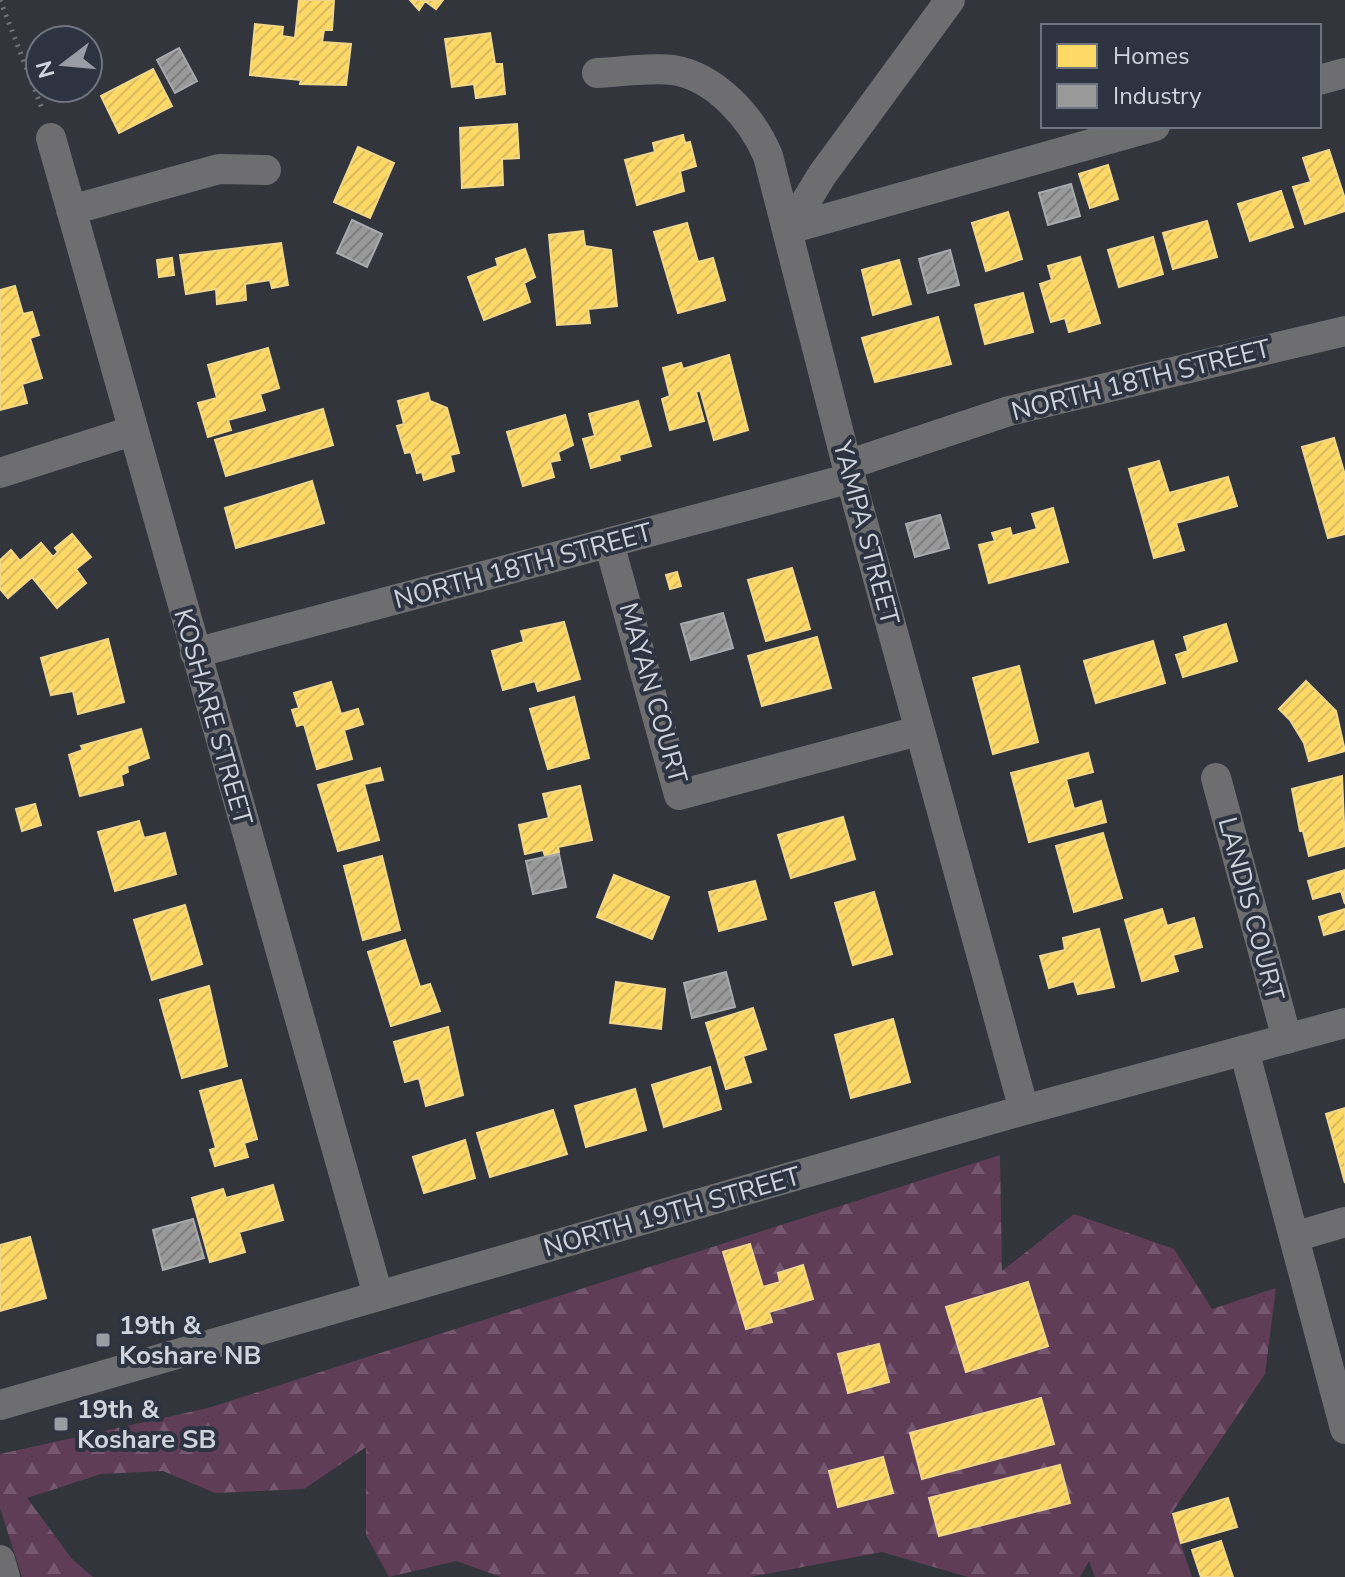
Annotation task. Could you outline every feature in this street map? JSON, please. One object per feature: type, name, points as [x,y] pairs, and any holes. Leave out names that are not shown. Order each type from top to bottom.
[{"type":"street","points":[[789,229],[822,175],[950,0]]},
{"type":"street","name":"YAMPA STREET","points":[[597,73],[678,71],[718,92],[738,108],[760,137],[789,229],[918,731],[1024,1110]]},
{"type":"street","points":[[1321,79],[1345,73]]},
{"type":"street","points":[[789,229],[1148,128]]},
{"type":"street","name":"KOSHARE STREET","points":[[51,138],[378,1295]]},
{"type":"street","points":[[71,210],[219,169],[266,170]]},
{"type":"street","name":"NORTH 18TH STREET","points":[[195,653],[609,543],[849,471],[1009,411],[1345,331]]},
{"type":"street","points":[[0,473],[132,431]]},
{"type":"street","name":"MAYAN COURT","points":[[609,543],[679,795],[918,731]]},
{"type":"street","name":"LANDIS COURT","points":[[1216,778],[1287,1039]]},
{"type":"street","name":"NORTH 19TH STREET","points":[[0,1405],[1024,1110],[1345,1023]]},
{"type":"street","points":[[1244,1050],[1345,1429]]},
{"type":"street","points":[[1294,1237],[1345,1222]]},
{"type":"street","points":[[0,1560],[5,1577]]},
{"type":"path","points":[[0,0],[20,57],[38,94],[51,138]]},
{"type":"green space","points":[[1000,1155],[1002,1271],[1074,1214],[1174,1249],[1212,1309],[1276,1288],[1265,1374],[1171,1514],[1192,1577],[1095,1577],[1089,1561],[1080,1577],[968,1577],[882,1552],[750,1577],[501,1577],[456,1561],[389,1577],[366,1535],[366,1447],[304,1489],[215,1493],[163,1471],[101,1474],[27,1498],[72,1559],[93,1577],[22,1577],[0,1508],[0,1454],[208,1408]]},
{"type":"building: Homes","points":[[299,0],[334,0],[332,30],[324,30],[322,42],[351,44],[346,85],[300,84],[301,80],[250,75],[255,24],[283,27],[282,36],[295,38]]},
{"type":"building: Homes","points":[[410,0],[443,0],[436,9],[425,1],[419,10]]},
{"type":"building: Homes","points":[[490,33],[495,64],[502,64],[505,94],[476,98],[474,84],[452,87],[445,39]]},
{"type":"building: Homes","points":[[153,69],[172,106],[119,133],[104,102],[104,94]]},
{"type":"building: Homes","points":[[517,124],[519,158],[502,159],[503,185],[462,188],[460,128]]},
{"type":"building: Homes","points":[[683,135],[685,143],[690,142],[696,166],[680,171],[684,191],[637,205],[625,160],[655,152],[653,143]]},
{"type":"building: Homes","points":[[358,147],[394,163],[370,218],[334,202]]},
{"type":"building: Homes","points":[[1329,150],[1345,199],[1345,211],[1305,224],[1293,187],[1311,182],[1303,158]]},
{"type":"building: Homes","points":[[1108,165],[1118,199],[1090,208],[1079,174]]},
{"type":"building: Homes","points":[[1281,191],[1293,227],[1250,241],[1238,204]]},
{"type":"building: Homes","points":[[1008,212],[1022,259],[986,271],[972,223]]},
{"type":"building: Homes","points":[[1207,221],[1217,257],[1173,269],[1163,233]]},
{"type":"building: Homes","points":[[687,223],[698,262],[713,258],[725,300],[678,313],[654,232]]},
{"type":"building: Homes","points":[[583,231],[585,246],[611,250],[617,306],[588,309],[590,323],[557,325],[549,235]]},
{"type":"building: Homes","points":[[1153,237],[1163,274],[1119,287],[1108,250]]},
{"type":"building: Homes","points":[[281,243],[288,285],[272,288],[270,280],[245,284],[246,300],[217,304],[216,289],[186,294],[180,255]]},
{"type":"building: Homes","points":[[525,249],[535,277],[524,283],[530,302],[484,320],[468,277],[498,266],[496,259]]},
{"type":"building: Homes","points":[[1080,257],[1100,323],[1069,332],[1065,318],[1051,322],[1040,284],[1052,280],[1048,266]]},
{"type":"building: Homes","points":[[172,258],[174,275],[159,277],[157,260]]},
{"type":"building: Homes","points":[[899,260],[911,304],[873,315],[862,270]]},
{"type":"building: Homes","points":[[15,286],[23,314],[32,312],[39,335],[30,338],[42,378],[22,384],[27,403],[0,410],[0,290]]},
{"type":"building: Homes","points":[[1023,293],[1033,332],[985,344],[975,305]]},
{"type":"building: Homes","points":[[938,317],[951,364],[875,382],[862,338]]},
{"type":"building: Homes","points":[[268,348],[279,388],[260,394],[265,410],[228,420],[231,430],[208,437],[198,403],[217,398],[208,365]]},
{"type":"building: Homes","points":[[729,355],[748,430],[714,440],[700,390],[696,392],[704,421],[670,430],[662,399],[670,396],[663,368],[681,363],[683,369]]},
{"type":"building: Homes","points":[[428,393],[430,401],[447,408],[459,453],[450,455],[454,471],[424,480],[422,472],[417,473],[411,452],[405,453],[397,426],[404,424],[398,401]]},
{"type":"building: Homes","points":[[638,401],[651,446],[619,455],[620,460],[591,468],[583,439],[595,436],[589,414]]},
{"type":"building: Homes","points":[[323,409],[333,445],[226,476],[215,440]]},
{"type":"building: Homes","points":[[565,415],[573,445],[558,452],[560,460],[550,462],[554,477],[523,486],[507,432]]},
{"type":"building: Homes","points":[[1334,438],[1345,475],[1345,534],[1328,538],[1302,447]]},
{"type":"building: Homes","points":[[1159,461],[1169,493],[1228,477],[1237,506],[1176,523],[1184,550],[1154,558],[1129,469]]},
{"type":"building: Homes","points":[[312,481],[324,523],[236,548],[225,508]]},
{"type":"building: Homes","points":[[1053,508],[1068,562],[989,583],[979,545],[995,541],[992,533],[1010,528],[1012,536],[1037,529],[1032,514]]},
{"type":"building: Homes","points":[[72,534],[91,557],[76,569],[86,583],[57,608],[32,577],[8,598],[0,589],[0,560],[11,550],[20,561],[41,543],[53,557],[58,552],[55,548]]},
{"type":"building: Homes","points":[[792,568],[810,629],[766,641],[748,580]]},
{"type":"building: Homes","points":[[677,572],[681,586],[670,589],[666,575]]},
{"type":"building: Homes","points":[[564,622],[580,679],[538,691],[535,681],[503,690],[492,651],[524,642],[521,631]]},
{"type":"building: Homes","points":[[1226,624],[1237,661],[1183,677],[1176,655],[1188,651],[1184,637]]},
{"type":"building: Homes","points":[[817,637],[831,688],[762,706],[748,656]]},
{"type":"building: Homes","points":[[108,639],[124,702],[78,714],[73,691],[51,695],[41,658]]},
{"type":"building: Homes","points":[[1153,641],[1165,683],[1096,703],[1084,661]]},
{"type":"building: Homes","points":[[1019,666],[1038,742],[993,754],[973,678]]},
{"type":"building: Homes","points":[[1306,681],[1336,711],[1345,751],[1309,761],[1304,743],[1279,709]]},
{"type":"building: Homes","points":[[331,682],[341,714],[358,709],[363,724],[344,730],[352,759],[317,769],[304,724],[297,726],[292,710],[299,708],[294,693]]},
{"type":"building: Homes","points":[[574,697],[589,758],[548,769],[530,709]]},
{"type":"building: Homes","points":[[141,729],[149,758],[127,766],[128,772],[121,775],[123,785],[80,796],[69,755],[83,750],[81,746]]},
{"type":"building: Homes","points":[[1088,753],[1093,772],[1066,779],[1074,809],[1101,801],[1106,822],[1029,842],[1011,773]]},
{"type":"building: Homes","points":[[380,768],[383,780],[364,784],[379,840],[338,851],[318,785]]},
{"type":"building: Homes","points":[[1342,776],[1345,846],[1309,856],[1303,831],[1300,831],[1292,789]]},
{"type":"building: Homes","points":[[580,786],[592,840],[558,847],[559,852],[545,856],[543,850],[525,854],[519,825],[549,818],[543,794]]},
{"type":"building: Homes","points":[[35,804],[41,825],[22,831],[16,809]]},
{"type":"building: Homes","points":[[843,817],[855,859],[791,878],[778,835]]},
{"type":"building: Homes","points":[[139,821],[144,838],[165,833],[176,874],[115,891],[98,832]]},
{"type":"building: Homes","points":[[1103,833],[1122,898],[1074,912],[1056,846]]},
{"type":"building: Homes","points":[[382,856],[400,930],[363,940],[344,866]]},
{"type":"building: Homes","points":[[1345,870],[1345,904],[1341,891],[1313,899],[1308,881]]},
{"type":"building: Homes","points":[[614,875],[669,897],[652,939],[597,917]]},
{"type":"building: Homes","points":[[755,881],[766,919],[719,931],[709,892]]},
{"type":"building: Homes","points":[[874,892],[892,954],[853,965],[835,903]]},
{"type":"building: Homes","points":[[185,905],[202,964],[152,980],[134,920]]},
{"type":"building: Homes","points":[[1162,909],[1167,926],[1194,918],[1202,947],[1173,955],[1178,971],[1142,981],[1125,920]]},
{"type":"building: Homes","points":[[1345,909],[1345,929],[1324,935],[1319,917]]},
{"type":"building: Homes","points":[[1099,929],[1114,987],[1078,994],[1074,981],[1049,988],[1040,956],[1065,950],[1063,938]]},
{"type":"building: Homes","points":[[405,940],[420,987],[430,984],[440,1011],[391,1026],[368,952]]},
{"type":"building: Homes","points":[[616,982],[665,989],[661,1029],[610,1023]]},
{"type":"building: Homes","points":[[209,986],[227,1066],[182,1078],[160,1000]]},
{"type":"building: Homes","points":[[753,1008],[766,1049],[743,1056],[751,1082],[726,1089],[706,1023]]},
{"type":"building: Homes","points":[[893,1019],[910,1082],[851,1098],[835,1035]]},
{"type":"building: Homes","points":[[448,1027],[463,1095],[426,1106],[419,1078],[405,1082],[394,1042]]},
{"type":"building: Homes","points":[[710,1067],[721,1109],[664,1127],[652,1085]]},
{"type":"building: Homes","points":[[241,1080],[257,1139],[244,1143],[248,1157],[215,1166],[210,1150],[216,1148],[200,1091]]},
{"type":"building: Homes","points":[[635,1089],[646,1130],[586,1147],[575,1106]]},
{"type":"building: Homes","points":[[1345,1108],[1345,1183],[1326,1114]]},
{"type":"building: Homes","points":[[553,1110],[567,1154],[490,1177],[477,1133]]},
{"type":"building: Homes","points":[[465,1140],[475,1178],[424,1193],[413,1157]]},
{"type":"building: Homes","points":[[273,1185],[283,1220],[239,1232],[245,1252],[210,1262],[192,1198],[223,1189],[226,1198]]},
{"type":"building: Homes","points":[[30,1237],[46,1298],[0,1311],[0,1245]]},
{"type":"building: Homes","points":[[750,1244],[763,1287],[780,1282],[778,1273],[803,1265],[813,1299],[769,1312],[772,1322],[746,1329],[723,1252]]},
{"type":"building: Homes","points":[[1028,1282],[1048,1346],[966,1372],[946,1307]]},
{"type":"building: Homes","points":[[879,1344],[889,1382],[848,1393],[838,1354]]},
{"type":"building: Homes","points":[[1041,1398],[1054,1444],[922,1479],[910,1433]]},
{"type":"building: Homes","points":[[883,1457],[893,1493],[838,1507],[829,1471]]},
{"type":"building: Homes","points":[[1060,1465],[1070,1503],[939,1536],[929,1498]]},
{"type":"building: Homes","points":[[1228,1498],[1237,1527],[1181,1543],[1173,1514]]},
{"type":"building: Homes","points":[[1221,1541],[1233,1577],[1201,1577],[1192,1550]]},
{"type":"building: Industry","points":[[179,48],[197,81],[175,93],[157,60]]},
{"type":"building: Industry","points":[[1071,184],[1080,216],[1048,225],[1039,193]]},
{"type":"building: Industry","points":[[352,220],[382,234],[367,267],[337,253]]},
{"type":"building: Industry","points":[[950,250],[959,285],[928,293],[919,259]]},
{"type":"building: Industry","points":[[940,515],[949,548],[915,557],[906,524]]},
{"type":"building: Industry","points":[[723,613],[733,648],[691,660],[681,624]]},
{"type":"building: Industry","points":[[559,854],[566,887],[533,894],[526,861]]},
{"type":"building: Industry","points":[[726,972],[735,1007],[692,1018],[684,983]]},
{"type":"building: Industry","points":[[193,1219],[204,1258],[163,1270],[153,1230]]},
{"type":"place","name":"19th & Koshare NB","points":[[103,1340]]},
{"type":"place","name":"19th & Koshare SB","points":[[61,1424]]}]
